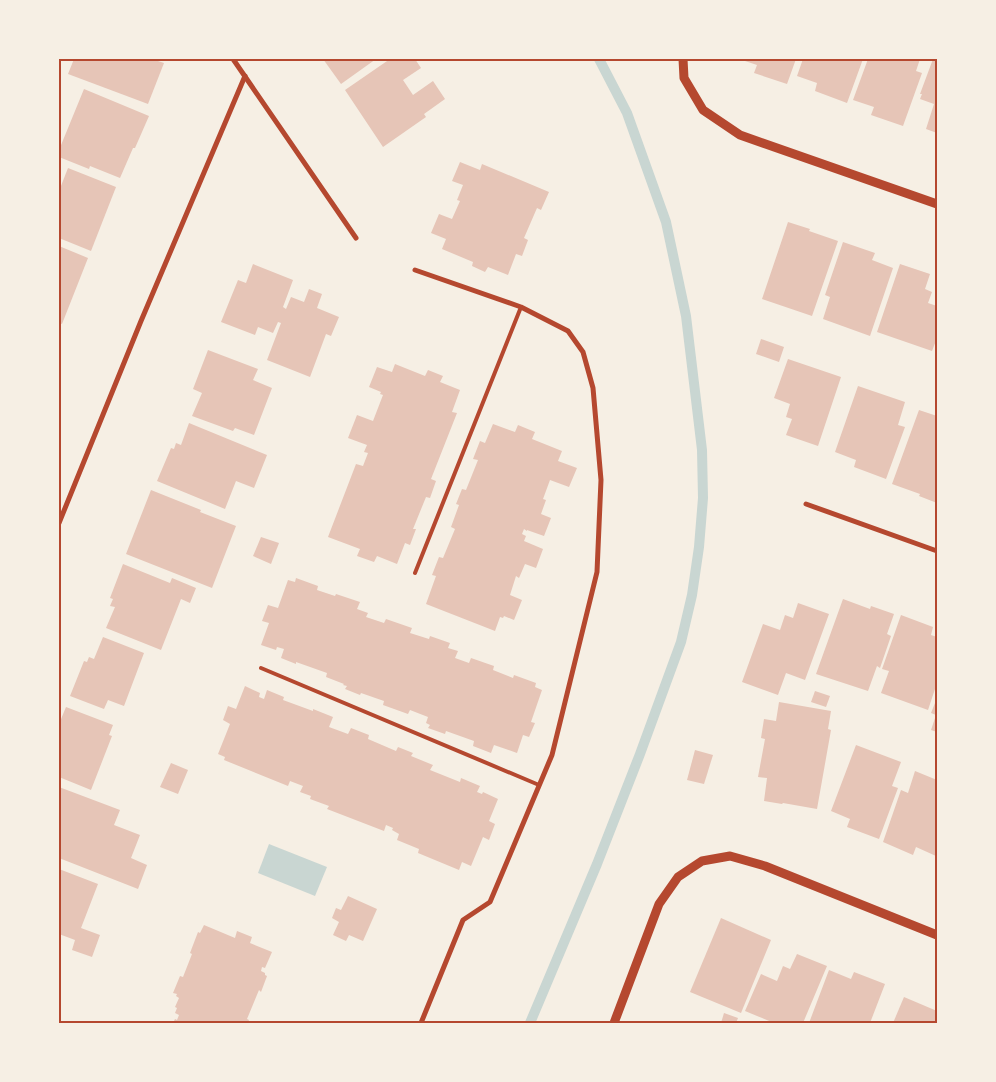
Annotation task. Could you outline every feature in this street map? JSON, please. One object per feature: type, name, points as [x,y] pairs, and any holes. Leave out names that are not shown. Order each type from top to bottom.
[{"type":"street","points":[[232,59],[356,238]]},
{"type":"street","points":[[683,59],[684,78],[703,110],[740,135],[937,204]]},
{"type":"street","points":[[59,523],[144,312],[245,76]]},
{"type":"street","points":[[415,270],[521,307],[568,331],[583,352],[594,388],[601,480],[597,572],[552,755],[490,902],[463,920],[421,1023]]},
{"type":"street","points":[[806,504],[937,551]]},
{"type":"street","points":[[614,1023],[659,904],[678,877],[702,861],[730,856],[765,866],[937,935]]},
{"type":"lane","points":[[416,573],[521,307]]},
{"type":"lane","points":[[261,668],[539,785]]},
{"type":"shaded area","points":[[269,844],[327,867],[315,896],[258,873]]},
{"type":"building","points":[[74,59],[152,59],[164,63],[148,104],[68,74]]},
{"type":"building","points":[[323,59],[376,59],[341,84]]},
{"type":"building","points":[[390,59],[415,59],[421,68],[403,80],[413,95],[433,81],[445,99],[424,114],[426,117],[383,147],[345,90]]},
{"type":"building","points":[[739,59],[796,59],[787,84],[754,73],[757,65]]},
{"type":"building","points":[[803,59],[863,59],[847,103],[815,91],[817,83],[797,76]]},
{"type":"building","points":[[868,59],[920,59],[916,71],[922,73],[903,126],[871,115],[874,107],[853,100]]},
{"type":"building","points":[[933,59],[937,59],[937,133],[926,129],[934,104],[920,99],[922,94],[920,94]]},
{"type":"building","points":[[84,89],[149,116],[120,178],[90,166],[89,169],[59,157],[59,150]]},
{"type":"building","points":[[460,162],[480,170],[482,164],[549,192],[541,210],[537,208],[524,238],[528,240],[522,256],[516,254],[508,275],[488,267],[485,272],[472,266],[473,262],[442,249],[446,239],[431,233],[439,214],[452,219],[460,201],[457,200],[463,185],[452,181]]},
{"type":"building","points":[[68,168],[116,187],[91,251],[59,238],[59,191]]},
{"type":"building","points":[[788,222],[838,241],[812,316],[762,299]]},
{"type":"building","points":[[843,242],[875,253],[872,260],[893,268],[870,336],[823,319],[830,297],[825,295]]},
{"type":"building","points":[[59,246],[88,258],[62,324],[59,323]]},
{"type":"building","points":[[253,264],[293,280],[283,307],[286,309],[291,297],[304,302],[309,289],[322,294],[317,308],[339,317],[331,336],[326,334],[310,377],[267,360],[281,323],[278,322],[273,333],[258,327],[255,335],[221,322],[238,280],[246,283]]},
{"type":"building","points":[[900,264],[930,274],[925,289],[932,292],[928,303],[937,306],[937,338],[932,351],[877,332]]},
{"type":"building","points":[[761,339],[784,347],[779,362],[756,354]]},
{"type":"building","points":[[208,350],[258,369],[253,380],[272,388],[254,435],[235,428],[233,431],[192,416],[202,393],[193,389]]},
{"type":"building","points":[[788,359],[841,377],[818,446],[786,435],[792,419],[786,417],[790,404],[774,398]]},
{"type":"building","points":[[395,364],[425,376],[428,370],[443,376],[440,382],[460,390],[452,412],[457,413],[431,479],[436,481],[430,498],[426,497],[413,529],[416,529],[410,545],[405,543],[397,564],[377,556],[374,562],[357,556],[360,549],[328,537],[356,464],[363,466],[368,453],[364,452],[367,445],[348,438],[357,415],[373,421],[383,395],[380,394],[381,392],[369,387],[377,367],[392,372]]},
{"type":"building","points":[[858,386],[905,402],[898,425],[905,427],[886,479],[854,467],[856,460],[835,452]]},
{"type":"building","points":[[919,410],[937,416],[937,503],[919,496],[920,494],[892,484]]},
{"type":"building","points":[[189,423],[267,455],[254,488],[236,481],[225,509],[157,481],[171,448],[174,449],[176,443],[181,445]]},
{"type":"building","points":[[493,424],[515,432],[518,425],[535,432],[532,439],[562,451],[558,461],[577,468],[569,487],[550,480],[543,499],[546,500],[541,514],[551,518],[544,536],[524,529],[522,534],[526,536],[524,541],[543,549],[536,568],[525,564],[519,578],[516,576],[510,595],[522,600],[514,620],[504,616],[503,618],[500,617],[495,631],[426,604],[436,576],[432,575],[439,557],[443,558],[455,529],[451,527],[459,505],[456,504],[462,489],[466,490],[478,460],[473,459],[480,441],[485,443]]},
{"type":"building","points":[[151,490],[236,526],[212,588],[126,554]]},
{"type":"building","points":[[261,537],[279,543],[271,564],[253,556]]},
{"type":"building","points":[[123,564],[170,583],[172,578],[196,588],[190,603],[181,599],[161,650],[106,628],[115,607],[110,606],[113,599],[110,598]]},
{"type":"building","points":[[296,578],[318,586],[317,590],[360,602],[357,609],[368,613],[366,617],[384,623],[386,619],[412,628],[410,633],[429,639],[430,636],[450,643],[448,648],[458,651],[455,658],[469,663],[471,658],[494,666],[493,670],[513,678],[514,675],[536,683],[535,687],[542,690],[531,722],[535,723],[529,737],[523,735],[517,753],[494,745],[491,753],[473,746],[474,741],[446,731],[445,734],[428,728],[430,725],[426,723],[428,717],[410,710],[408,714],[383,705],[384,701],[345,689],[347,686],[344,684],[326,677],[327,673],[281,658],[284,649],[277,647],[276,650],[261,645],[269,623],[262,621],[268,605],[278,608],[288,580],[295,582]]},
{"type":"building","points":[[843,599],[870,609],[871,606],[894,614],[887,634],[891,636],[880,668],[877,666],[868,691],[816,674]]},
{"type":"building","points":[[798,603],[829,614],[805,680],[786,673],[778,695],[742,682],[763,624],[780,630],[785,615],[793,618]]},
{"type":"building","points":[[901,615],[933,627],[931,635],[937,637],[937,683],[928,710],[881,693],[889,671],[882,669]]},
{"type":"building","points":[[103,637],[144,653],[124,706],[108,700],[104,709],[70,696],[84,661],[87,662],[89,657],[94,659]]},
{"type":"building","points":[[245,686],[260,693],[259,697],[264,699],[267,690],[284,697],[283,700],[333,717],[329,727],[348,734],[351,728],[369,735],[368,739],[396,751],[398,747],[413,753],[411,756],[433,765],[430,770],[460,782],[461,778],[480,786],[477,792],[482,794],[483,792],[498,799],[489,821],[495,824],[489,840],[483,837],[471,866],[462,862],[459,870],[418,853],[419,849],[397,840],[399,834],[392,830],[393,828],[386,825],[384,831],[327,809],[329,806],[310,799],[311,796],[300,792],[303,786],[290,781],[288,786],[224,760],[225,757],[218,754],[230,724],[223,720],[228,706],[236,709]]},
{"type":"building","points":[[815,691],[830,696],[826,707],[811,702]]},
{"type":"building","points":[[937,698],[937,732],[931,730],[936,715],[931,713]]},
{"type":"building","points":[[779,702],[831,711],[828,729],[831,730],[817,809],[764,801],[767,778],[758,777],[765,739],[761,738],[764,719],[776,721]]},
{"type":"building","points":[[66,707],[113,725],[109,735],[112,736],[91,790],[59,777],[59,724]]},
{"type":"building","points":[[856,745],[901,762],[892,786],[898,788],[879,839],[847,827],[850,819],[831,811]]},
{"type":"building","points":[[695,750],[713,755],[704,784],[687,780]]},
{"type":"building","points":[[171,763],[188,770],[178,794],[160,787]]},
{"type":"building","points":[[915,771],[937,780],[936,856],[916,847],[913,855],[883,842],[901,790],[908,793]]},
{"type":"building","points":[[59,787],[120,810],[114,825],[140,835],[131,858],[147,865],[138,889],[59,858]]},
{"type":"building","points":[[59,869],[98,884],[81,928],[100,935],[92,957],[72,950],[75,940],[59,934]]},
{"type":"building","points":[[348,896],[377,909],[363,941],[349,935],[346,941],[333,935],[339,922],[332,918],[336,908],[341,910]]},
{"type":"building","points":[[721,918],[771,940],[741,1013],[690,992]]},
{"type":"building","points":[[204,925],[235,938],[237,931],[252,937],[250,943],[272,952],[265,968],[262,967],[261,971],[267,976],[247,1019],[249,1020],[248,1023],[173,1023],[179,1015],[175,1013],[177,1008],[175,1007],[179,998],[176,996],[177,994],[173,993],[180,976],[183,977],[198,932],[200,933]]},
{"type":"building","points":[[797,954],[827,966],[803,1023],[774,1023],[745,1011],[761,974],[777,981],[783,966],[790,969]]},
{"type":"building","points":[[829,970],[851,979],[854,972],[885,984],[870,1023],[809,1023]]},
{"type":"building","points":[[904,997],[937,1011],[936,1023],[893,1023]]},
{"type":"building","points":[[724,1013],[738,1018],[736,1023],[721,1023]]},
{"type":"waterway","points":[[530,1023],[597,864],[681,642],[692,595],[699,547],[703,498],[702,450],[686,316],[666,222],[627,113],[599,59]]}]
